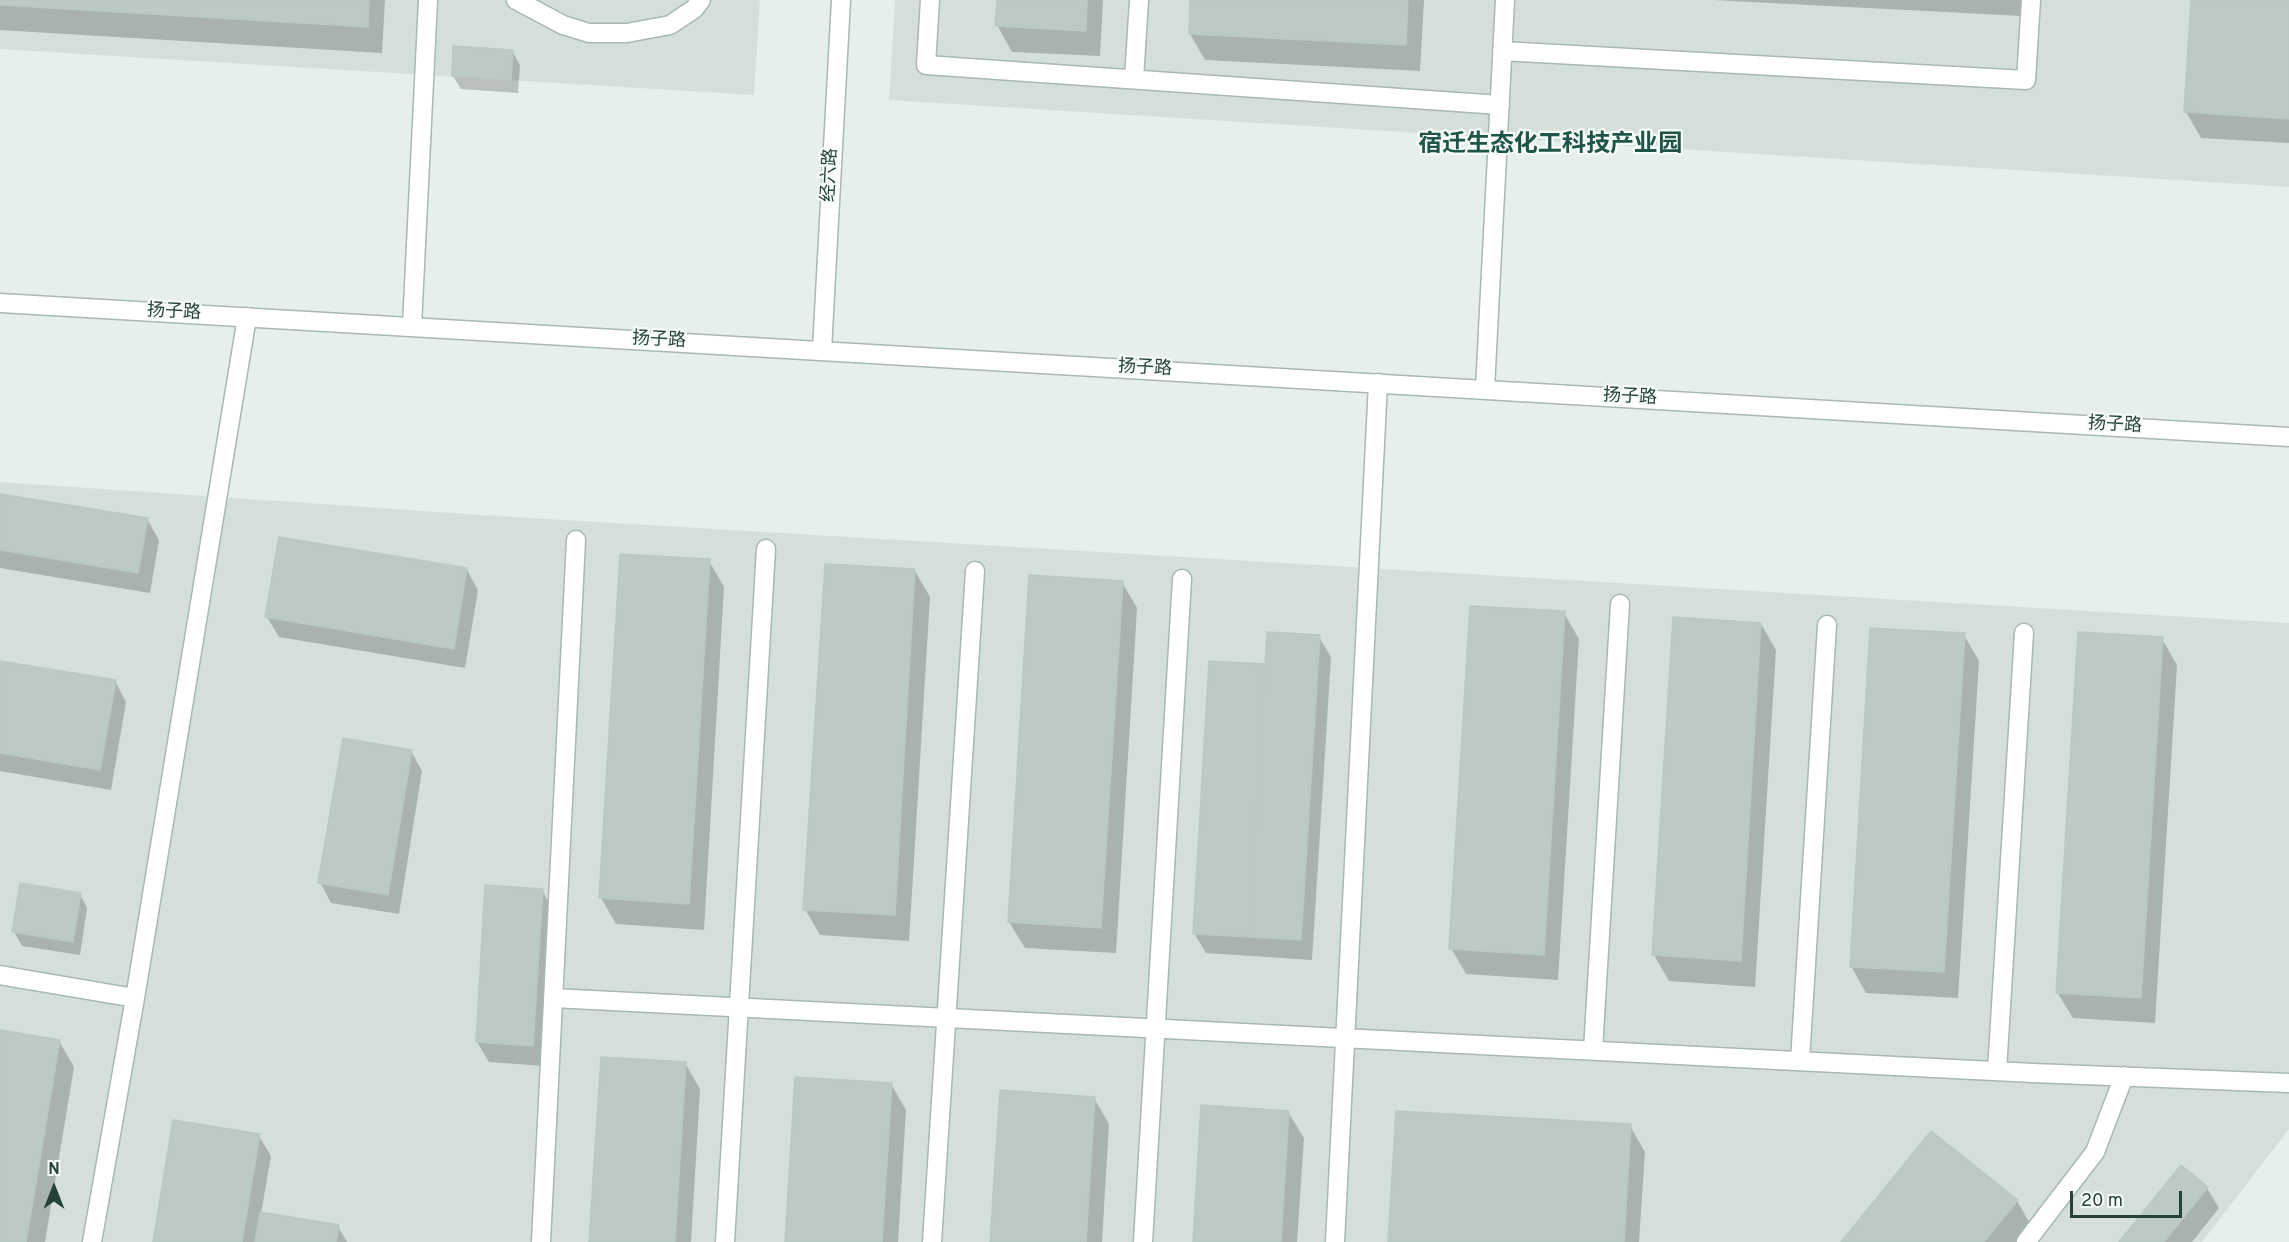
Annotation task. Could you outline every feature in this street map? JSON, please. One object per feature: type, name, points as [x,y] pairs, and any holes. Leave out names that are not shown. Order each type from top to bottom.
[{"type":"street","points":[[412,326],[428,0]]},
{"type":"street","points":[[516,0],[563,25],[589,33],[627,33],[670,25],[694,9],[701,0]]},
{"type":"street","name":"经六路","points":[[822,350],[841,0]]},
{"type":"street","points":[[930,0],[926,65],[1500,105]]},
{"type":"street","points":[[1134,79],[1139,0]]},
{"type":"street","points":[[1485,389],[1505,0]]},
{"type":"street","points":[[1502,51],[2026,80],[2031,0]]},
{"type":"street","name":"扬子路","points":[[0,303],[2289,437]]},
{"type":"street","points":[[92,1242],[135,998],[247,317]]},
{"type":"street","points":[[1335,1242],[1378,383]]},
{"type":"street","points":[[541,1242],[576,540]]},
{"type":"street","points":[[725,1242],[766,549]]},
{"type":"street","points":[[932,1242],[975,571]]},
{"type":"street","points":[[1143,1242],[1182,579]]},
{"type":"street","points":[[1593,1050],[1620,604]]},
{"type":"street","points":[[1800,1061],[1827,625]]},
{"type":"street","points":[[1997,1071],[2024,633]]},
{"type":"street","points":[[0,975],[135,998]]},
{"type":"street","points":[[553,998],[1997,1071],[2289,1083]]},
{"type":"street","points":[[2025,1242],[2095,1152],[2124,1076]]},
{"type":"shaded area","points":[[0,0],[760,0],[754,95],[0,49]]},
{"type":"shaded area","points":[[895,0],[2289,0],[2289,187],[889,100]]},
{"type":"shaded area","points":[[0,482],[497,516],[2289,623],[2289,1129],[2202,1242],[0,1242]]},
{"type":"building","points":[[0,0],[369,0],[368,27],[0,5]]},
{"type":"building","points":[[997,0],[1087,0],[1086,31],[995,26]]},
{"type":"building","points":[[1190,0],[1408,0],[1406,45],[1189,34]]},
{"type":"building","points":[[2191,0],[2289,0],[2289,119],[2184,112]]},
{"type":"building","points":[[453,46],[513,50],[511,80],[452,76]]},
{"type":"building","points":[[0,494],[148,518],[138,573],[0,550]]},
{"type":"building","points":[[279,537],[467,568],[454,649],[265,617]]},
{"type":"building","points":[[620,554],[710,559],[689,904],[599,898]]},
{"type":"building","points":[[825,564],[915,569],[895,915],[803,910]]},
{"type":"building","points":[[1029,575],[1123,581],[1101,928],[1008,922]]},
{"type":"building","points":[[1470,606],[1565,611],[1544,955],[1449,949]]},
{"type":"building","points":[[1673,617],[1761,623],[1741,961],[1652,955]]},
{"type":"building","points":[[1870,628],[1965,633],[1944,972],[1850,967]]},
{"type":"building","points":[[1267,632],[1320,635],[1301,940],[1249,937]]},
{"type":"building","points":[[2078,632],[2163,637],[2141,998],[2056,993]]},
{"type":"building","points":[[0,661],[116,680],[100,770],[0,753]]},
{"type":"building","points":[[1209,661],[1265,664],[1249,937],[1193,934]]},
{"type":"building","points":[[343,738],[412,750],[388,895],[318,883]]},
{"type":"building","points":[[20,883],[81,893],[73,942],[12,932]]},
{"type":"building","points":[[485,885],[543,889],[533,1046],[476,1042]]},
{"type":"building","points":[[0,1030],[60,1040],[26,1242],[0,1242]]},
{"type":"building","points":[[601,1057],[686,1062],[675,1242],[589,1242]]},
{"type":"building","points":[[795,1077],[892,1083],[882,1242],[785,1242]]},
{"type":"building","points":[[1000,1090],[1095,1097],[1086,1242],[990,1242]]},
{"type":"building","points":[[1201,1105],[1289,1111],[1281,1242],[1193,1242]]},
{"type":"building","points":[[1396,1111],[1631,1124],[1624,1242],[1388,1242]]},
{"type":"building","points":[[173,1120],[260,1134],[242,1242],[153,1242]]},
{"type":"building","points":[[1931,1131],[2018,1200],[1984,1242],[1841,1242]]},
{"type":"building","points":[[2181,1165],[2208,1187],[2164,1242],[2119,1242]]},
{"type":"building","points":[[260,1212],[339,1225],[336,1242],[255,1242]]},
{"type":"district","name":"宿迁生态化工科技产业园","points":[[1550,146]]}]
